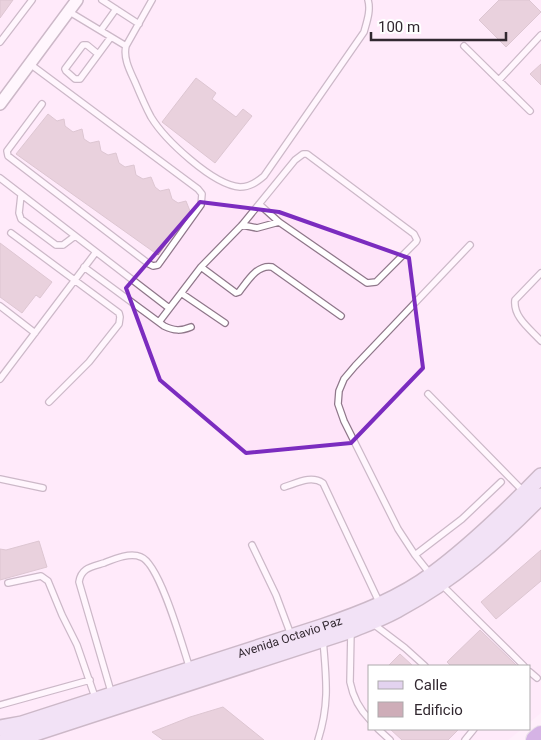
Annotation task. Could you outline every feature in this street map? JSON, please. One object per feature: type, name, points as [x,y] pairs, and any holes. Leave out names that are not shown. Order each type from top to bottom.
[{"type":"highway","points":[[536,740],[541,736]]},
{"type":"street","points":[[0,102],[77,0]]},
{"type":"street","name":"Avenida Octavio Paz","points":[[0,728],[22,724],[292,637],[351,630],[399,609],[436,579],[541,476]]},
{"type":"street","name":"Avenida Octavio Paz","points":[[6,740],[29,734],[322,633],[436,579],[483,550],[541,496]]},
{"type":"lane","points":[[0,42],[32,0]]},
{"type":"lane","points":[[102,0],[138,24]]},
{"type":"lane","points":[[152,0],[126,46],[125,56],[151,117],[164,134],[186,156],[211,175],[240,187],[249,186],[264,176],[364,32],[368,18],[368,0]]},
{"type":"lane","points":[[101,30],[116,9]]},
{"type":"lane","points":[[68,11],[126,46]]},
{"type":"lane","points":[[499,80],[541,35]]},
{"type":"lane","points":[[98,54],[84,45],[65,69],[76,79],[80,79],[111,37]]},
{"type":"lane","points":[[464,46],[530,111]]},
{"type":"lane","points":[[30,64],[198,189],[202,194],[201,205],[158,265],[152,266],[149,264],[8,156],[7,151],[42,104]]},
{"type":"lane","points":[[158,322],[201,267],[242,225],[259,204],[295,160],[303,154],[307,154],[414,234],[416,242],[376,282],[367,283],[279,222],[259,204]]},
{"type":"lane","points":[[0,178],[169,308]]},
{"type":"lane","points":[[21,194],[19,213],[23,222],[56,245],[63,245],[75,236]]},
{"type":"lane","points":[[242,225],[257,228],[279,222]]},
{"type":"lane","points":[[11,232],[119,313],[120,320],[89,362],[49,402]]},
{"type":"lane","points":[[470,245],[344,379],[339,391],[338,404],[344,421],[398,529],[415,555],[436,579],[523,665]]},
{"type":"lane","points":[[1,377],[96,252]]},
{"type":"lane","points":[[84,267],[170,329],[177,331],[191,327]]},
{"type":"lane","points":[[201,267],[238,293],[256,272],[264,267],[272,267],[342,316]]},
{"type":"lane","points":[[541,273],[515,300],[514,305],[519,318],[541,341]]},
{"type":"lane","points":[[181,293],[225,323]]},
{"type":"lane","points":[[0,306],[35,333]]},
{"type":"lane","points":[[428,394],[525,492]]},
{"type":"lane","points":[[0,479],[43,488]]},
{"type":"lane","points":[[284,487],[312,479],[323,483],[380,604]]},
{"type":"lane","points":[[415,555],[462,519],[502,482]]},
{"type":"lane","points":[[252,545],[279,601],[292,637]]},
{"type":"lane","points":[[112,695],[79,582],[83,570],[114,559],[139,556],[146,559],[153,569],[167,602],[190,670]]},
{"type":"lane","points":[[8,583],[41,576],[46,579],[77,645],[96,700]]},
{"type":"lane","points":[[371,622],[424,665]]},
{"type":"lane","points":[[351,630],[351,690],[356,701],[368,717]]},
{"type":"lane","points":[[318,740],[325,719],[327,699],[322,633]]},
{"type":"lane","points":[[531,673],[537,678]]},
{"type":"lane","points":[[0,705],[90,680]]},
{"type":"lane","points":[[379,730],[390,740]]},
{"type":"lane","points":[[465,740],[473,730]]},
{"type":"highlighted area","points":[[200,202],[279,212],[409,258],[423,368],[351,443],[246,453],[160,380],[126,288]]},
{"type":"shaded area","points":[[0,0],[541,0],[541,713],[531,721],[531,665],[368,665],[368,730],[521,730],[508,740],[0,740]]},
{"type":"building","points":[[0,0],[13,0],[0,18]]},
{"type":"building","points":[[499,0],[529,0],[541,12],[506,47],[479,20]]},
{"type":"building","points":[[541,64],[541,85],[530,74]]},
{"type":"building","points":[[196,78],[216,93],[212,99],[236,117],[243,109],[252,116],[215,163],[162,122]]},
{"type":"building","points":[[48,114],[57,121],[64,119],[65,126],[73,132],[82,129],[84,139],[90,143],[99,141],[101,151],[108,155],[116,153],[119,163],[125,167],[134,165],[136,175],[143,179],[151,177],[155,187],[160,191],[169,189],[172,199],[178,203],[186,201],[190,211],[158,255],[16,154]]},
{"type":"building","points":[[0,243],[52,282],[40,298],[36,295],[22,313],[0,297]]},
{"type":"building","points":[[39,541],[47,567],[0,580],[0,549],[6,550]]},
{"type":"building","points":[[541,550],[541,581],[496,619],[481,602]]},
{"type":"building","points":[[480,630],[516,665],[450,665],[447,662]]},
{"type":"building","points":[[400,654],[412,665],[389,665]]},
{"type":"building","points":[[223,707],[264,740],[163,740],[152,732],[190,717]]},
{"type":"building","points":[[391,730],[458,730],[448,740],[402,740]]}]
